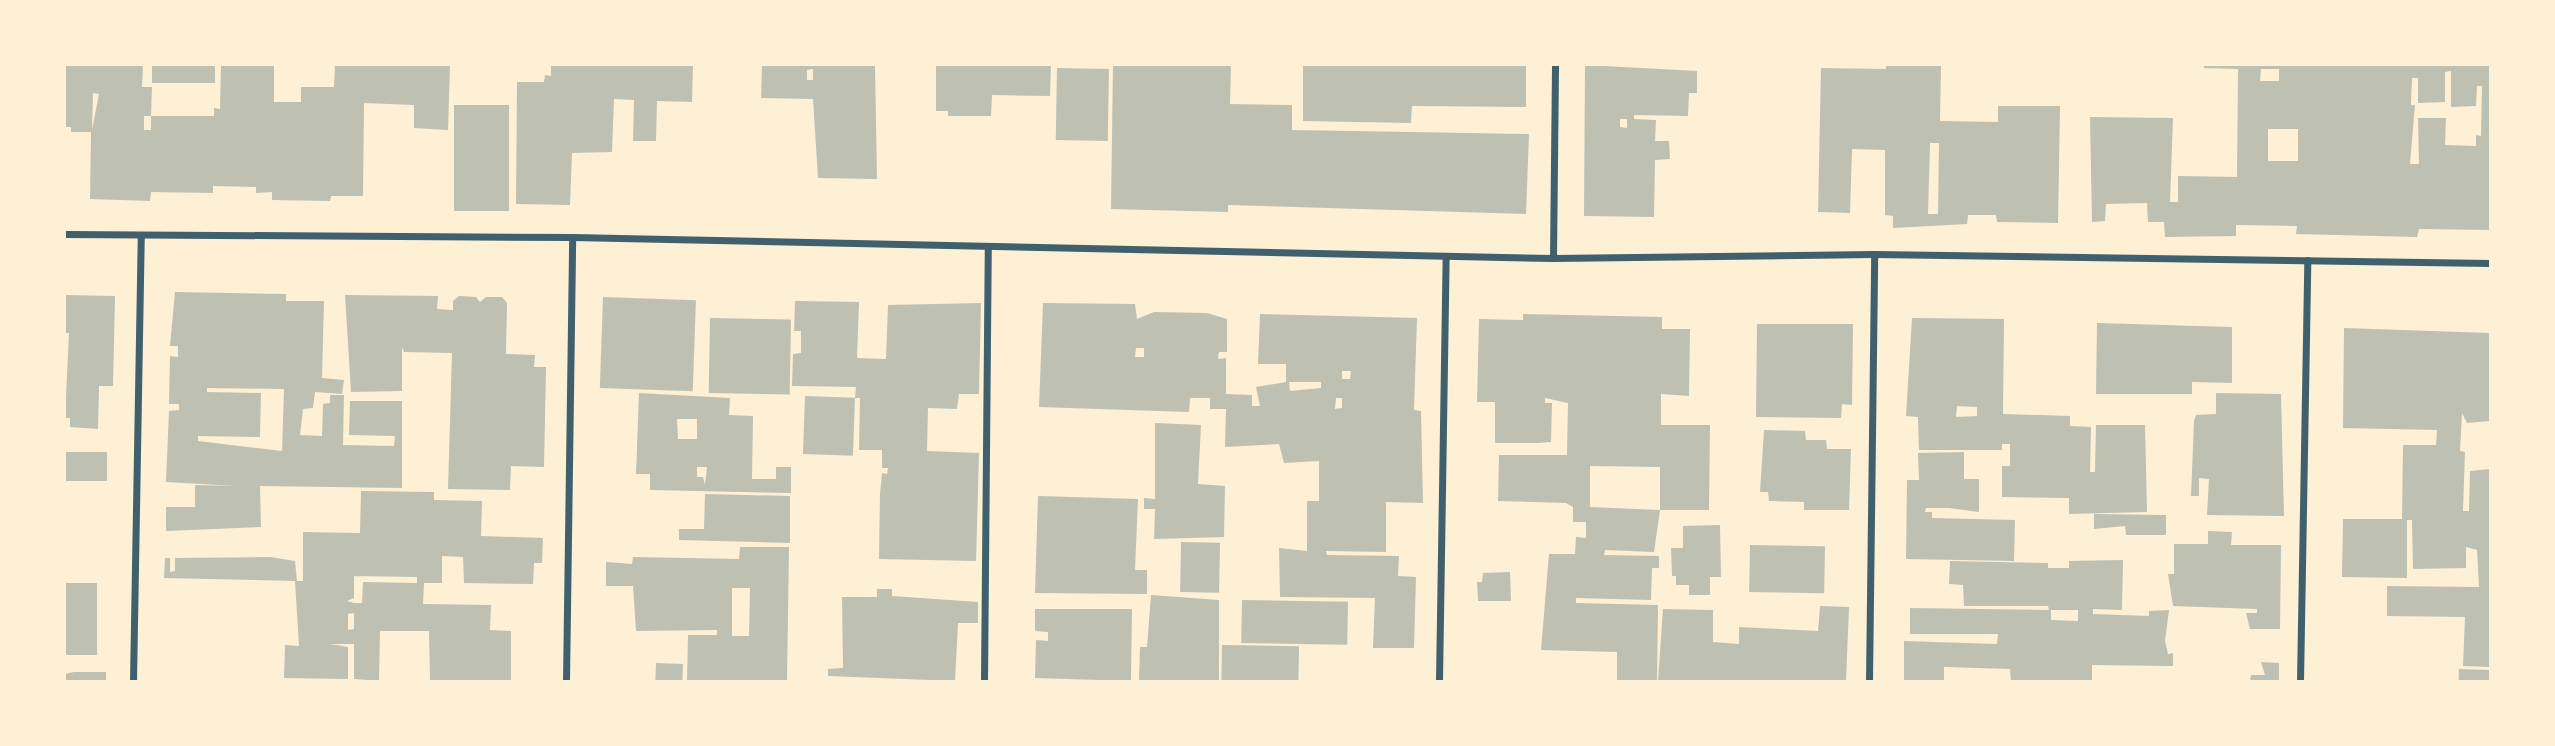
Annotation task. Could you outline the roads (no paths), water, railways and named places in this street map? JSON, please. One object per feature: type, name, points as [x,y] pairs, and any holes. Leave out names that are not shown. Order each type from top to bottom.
[{"type":"street","points":[[1553,258],[1555,65]]},
{"type":"street","points":[[65,234],[572,237],[1553,258],[1874,254],[2490,263]]},
{"type":"street","points":[[133,681],[141,236]]},
{"type":"street","points":[[566,681],[572,237]]},
{"type":"street","points":[[984,681],[988,246]]},
{"type":"street","points":[[1869,681],[1874,254]]},
{"type":"street","points":[[1440,681],[1446,256]]},
{"type":"street","points":[[2300,681],[2307,260]]}]
